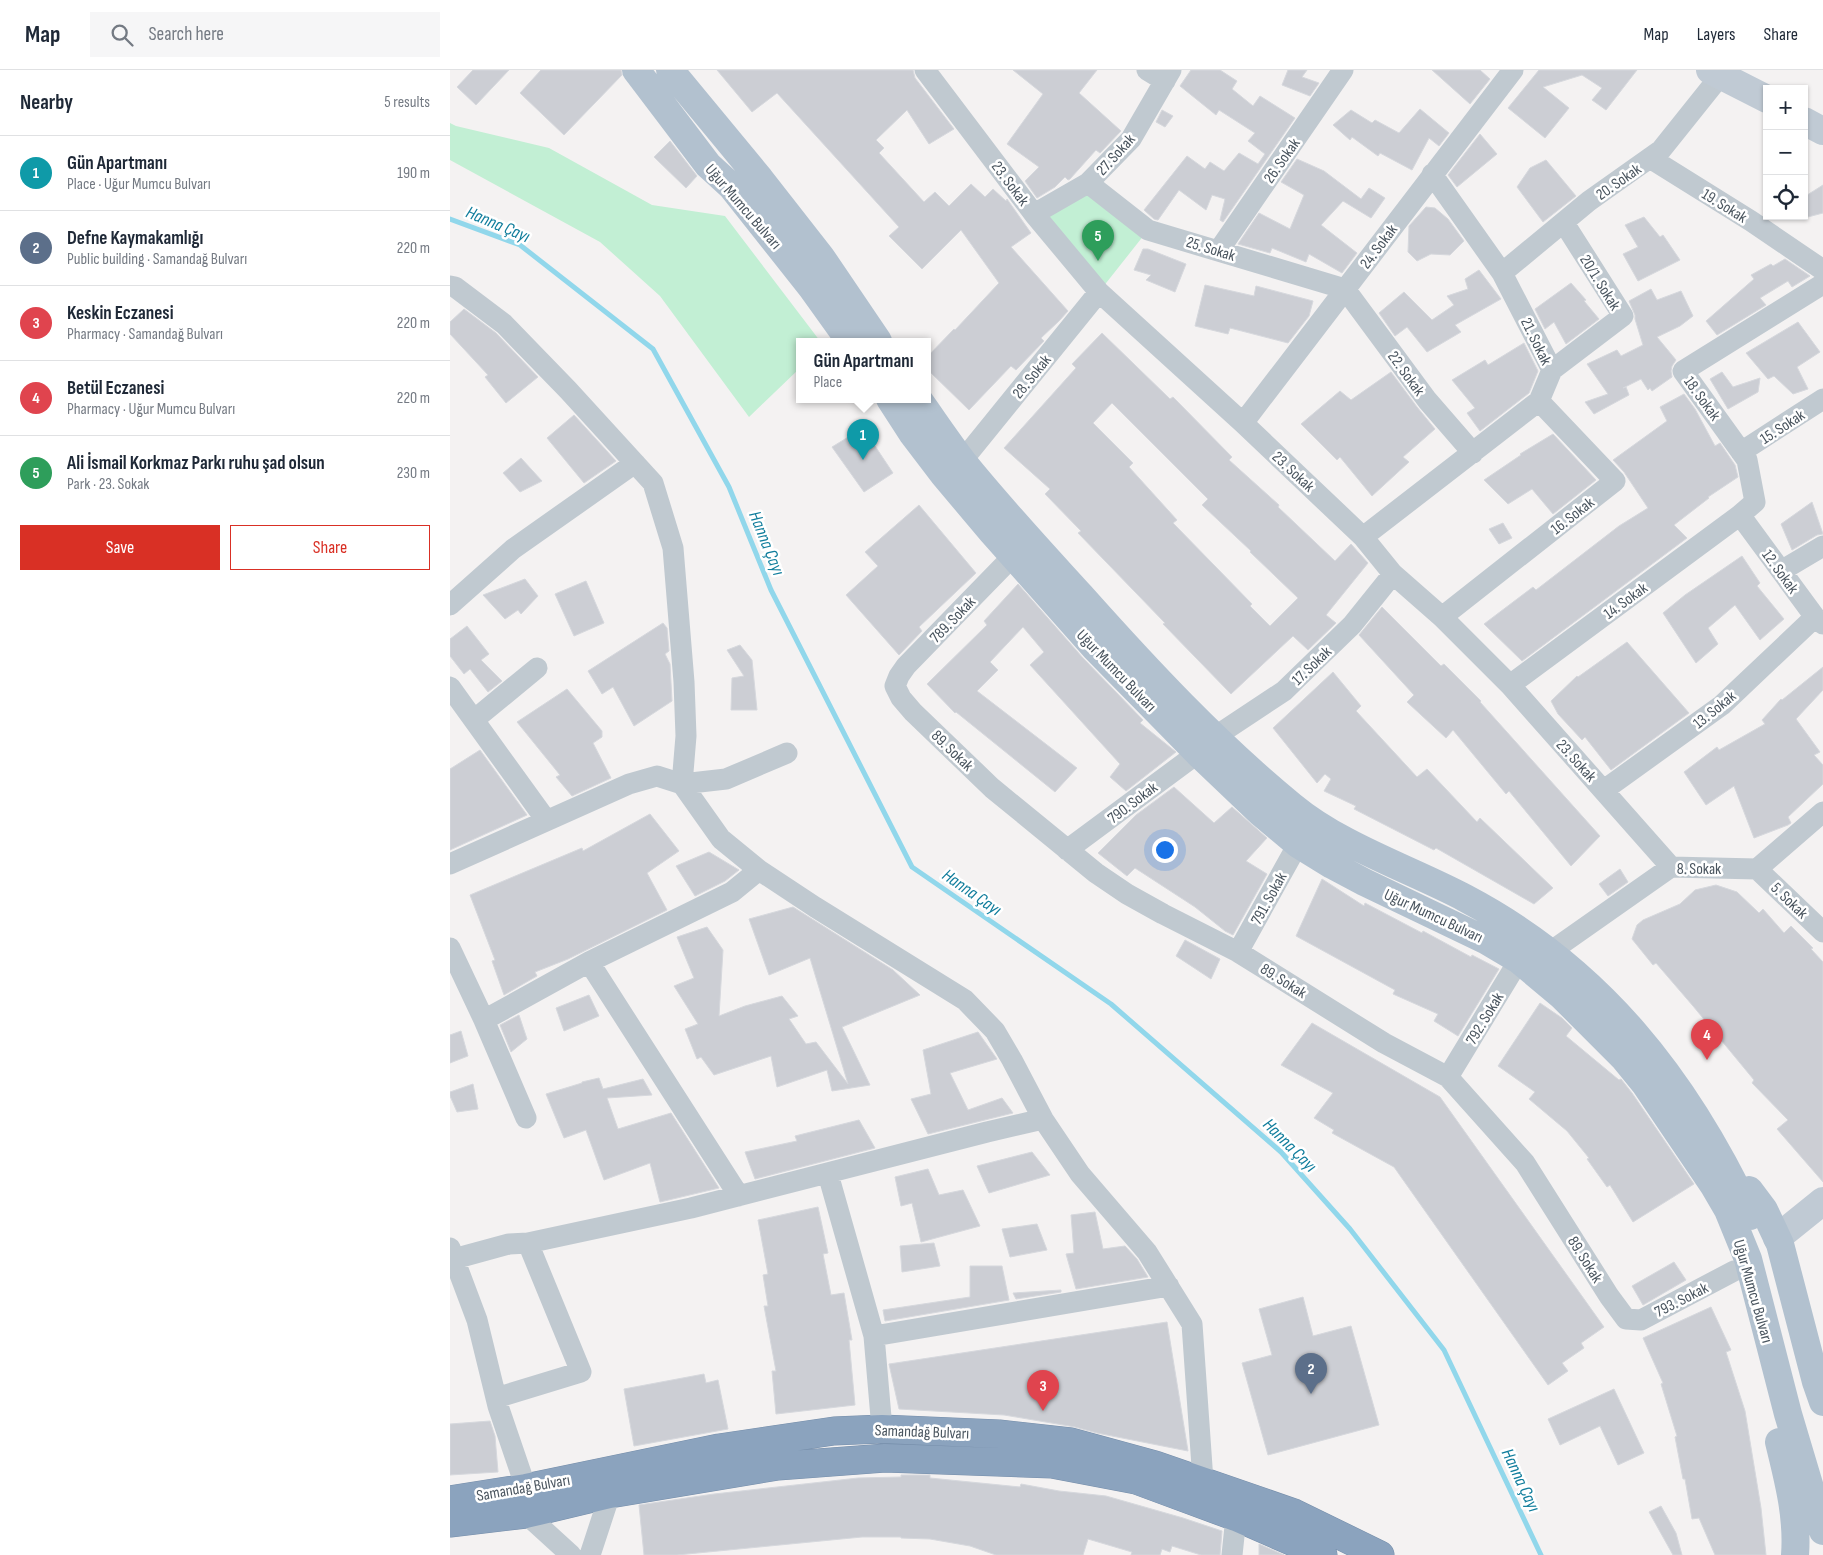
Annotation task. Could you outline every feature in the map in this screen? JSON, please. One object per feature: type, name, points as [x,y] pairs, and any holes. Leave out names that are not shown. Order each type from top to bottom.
[{"type":"highway","name":"Samandağ Bulvarı","points":[[450,1523],[719,1448],[834,1431],[882,1428],[998,1434],[1071,1442],[1155,1465],[1294,1513],[1380,1555]]},
{"type":"highway","name":"Samandağ Bulvarı","points":[[450,1500],[526,1501],[610,1494],[778,1466],[885,1458],[1052,1464],[1136,1480],[1236,1517],[1323,1555]]},
{"type":"main road","name":"Uğur Mumcu Bulvarı","points":[[636,70],[708,165],[732,187],[812,288],[848,338]]},
{"type":"main road","name":"Uğur Mumcu Bulvarı","points":[[670,70],[760,179],[821,257],[876,338]]},
{"type":"main road","points":[[1715,73],[1763,97]]},
{"type":"main road","points":[[1808,123],[1823,131]]},
{"type":"main road","name":"Uğur Mumcu Bulvarı","points":[[893,403],[912,433],[944,475],[1095,648],[1206,745],[1323,828],[1511,923],[1550,952],[1602,997],[1635,1031],[1674,1082],[1719,1175],[1728,1210],[1748,1259],[1788,1414],[1823,1531]]},
{"type":"main road","name":"Uğur Mumcu Bulvarı","points":[[921,403],[962,461],[1118,637],[1261,813],[1298,844],[1364,882],[1487,941],[1519,960],[1562,996],[1623,1057],[1750,1215],[1774,1287],[1790,1359],[1823,1476]]},
{"type":"main road","points":[[1719,1175],[1748,1187],[1764,1210],[1780,1244],[1821,1387]]},
{"type":"main road","points":[[1719,1175],[1734,1271],[1792,1498],[1796,1542],[1795,1555]]},
{"type":"main road","points":[[1777,1238],[1823,1201]]},
{"type":"street","name":"26. Sokak","points":[[1219,250],[1344,70]]},
{"type":"street","name":"24. Sokak","points":[[1243,423],[1513,70]]},
{"type":"street","name":"20. Sokak","points":[[1502,273],[1589,201],[1661,150],[1715,73]]},
{"type":"street","name":"23. Sokak","points":[[935,74],[1034,214],[1099,292],[1243,423],[1363,537],[1393,574],[1442,617],[1510,685],[1671,866]]},
{"type":"street","name":"27. Sokak","points":[[1034,214],[1088,183],[1131,140],[1161,74]]},
{"type":"street","name":"19. Sokak","points":[[1650,158],[1751,221],[1823,270]]},
{"type":"street","name":"21. Sokak","points":[[1363,537],[1539,401],[1552,370],[1502,273],[1432,174]]},
{"type":"street","name":"25. Sokak","points":[[1088,183],[1148,230],[1345,289]]},
{"type":"street","name":"20/1. Sokak","points":[[1552,370],[1622,316],[1564,223]]},
{"type":"street","name":"18. Sokak","points":[[1740,515],[1755,502],[1747,460],[1683,371],[1823,284]]},
{"type":"street","points":[[450,286],[455,287],[504,324],[568,390],[653,483],[673,548],[684,682],[686,736],[682,784],[721,839],[758,870],[965,1000],[995,1031],[1043,1119],[1080,1174],[1147,1252],[1192,1324],[1203,1481]]},
{"type":"street","name":"22. Sokak","points":[[1345,289],[1427,400],[1473,453]]},
{"type":"street","name":"28. Sokak","points":[[962,461],[1099,292]]},
{"type":"street","name":"15. Sokak","points":[[1742,452],[1823,399]]},
{"type":"street","name":"16. Sokak","points":[[1442,617],[1615,481],[1539,401]]},
{"type":"street","points":[[450,605],[513,549],[635,463]]},
{"type":"street","name":"12. Sokak","points":[[1740,515],[1819,620]]},
{"type":"street","name":"14. Sokak","points":[[1510,685],[1740,515]]},
{"type":"street","points":[[1781,571],[1822,545]]},
{"type":"street","name":"789. Sokak","points":[[895,686],[906,666],[1013,556]]},
{"type":"street","name":"17. Sokak","points":[[1206,745],[1284,691],[1352,625],[1393,574]]},
{"type":"street","name":"13. Sokak","points":[[1604,790],[1722,705],[1819,620]]},
{"type":"street","points":[[475,719],[537,668]]},
{"type":"street","name":"89. Sokak","points":[[895,686],[901,698],[914,712],[992,788],[1066,850],[1127,894],[1238,952],[1384,1043],[1448,1076],[1525,1163],[1626,1320]]},
{"type":"street","points":[[450,687],[475,719],[546,820]]},
{"type":"street","name":"790. Sokak","points":[[1066,850],[1206,745]]},
{"type":"street","points":[[450,864],[629,784],[657,776],[682,784],[726,779],[787,753]]},
{"type":"street","points":[[1757,868],[1823,812]]},
{"type":"street","name":"791. Sokak","points":[[1238,952],[1298,844]]},
{"type":"street","name":"8. Sokak","points":[[1550,952],[1671,866],[1757,868]]},
{"type":"street","name":"5. Sokak","points":[[1757,868],[1823,932]]},
{"type":"street","points":[[484,1020],[590,962],[732,892],[758,870]]},
{"type":"street","points":[[450,948],[484,1020],[526,1118]]},
{"type":"street","name":"792. Sokak","points":[[1448,1076],[1519,960]]},
{"type":"street","points":[[590,962],[739,1196]]},
{"type":"street","points":[[572,1555],[526,1501],[476,1320],[451,1256],[509,1244],[528,1243],[739,1196],[1043,1119]]},
{"type":"street","points":[[828,1174],[874,1336],[882,1428]]},
{"type":"street","points":[[496,1398],[581,1372],[528,1243]]},
{"type":"street","name":"793. Sokak","points":[[1626,1320],[1641,1320],[1734,1271]]},
{"type":"street","points":[[874,1336],[1168,1286]]},
{"type":"street","points":[[590,1555],[610,1494]]},
{"type":"street","points":[[1232,1555],[1236,1517]]},
{"type":"green space","points":[[450,123],[549,148],[652,205],[725,216],[818,338],[796,338],[796,372],[749,417],[660,296],[600,242],[450,160]]},
{"type":"green space","points":[[1088,183],[1148,230],[1099,292],[1034,214]]},
{"type":"building","points":[[473,70],[509,70],[476,105],[457,87]]},
{"type":"building","points":[[541,70],[621,70],[622,75],[564,135],[520,93]]},
{"type":"building","points":[[717,70],[913,70],[915,78],[954,129],[929,144],[907,110],[876,140],[884,148],[879,153],[924,202],[935,192],[949,206],[971,184],[985,197],[993,189],[1006,201],[1007,199],[1031,233],[1011,247],[1068,311],[1041,338],[1044,341],[1016,370],[1011,366],[969,410],[931,373],[931,353],[999,283],[961,230],[922,269],[889,236],[899,227],[777,93],[752,112]]},
{"type":"building","points":[[1013,70],[1097,70],[1079,93],[1121,131],[1100,153],[1096,150],[1070,179],[1068,180],[1065,177],[1055,187],[1037,198],[1025,181],[1039,167],[1007,144],[1043,94]]},
{"type":"building","points":[[1191,70],[1220,70],[1237,81],[1232,89],[1253,106],[1260,96],[1295,118],[1223,222],[1220,220],[1225,199],[1212,195],[1206,210],[1179,190],[1158,220],[1154,219],[1144,210],[1187,156],[1205,169],[1210,162],[1224,171],[1239,153],[1258,164],[1265,154],[1248,141],[1255,133],[1219,110],[1216,115],[1180,86]]},
{"type":"building","points":[[1288,70],[1307,70],[1302,77],[1319,83],[1310,96],[1282,85]]},
{"type":"building","points":[[1432,70],[1480,70],[1490,79],[1470,104]]},
{"type":"building","points":[[1539,70],[1637,70],[1606,110],[1592,100],[1602,88],[1582,75],[1543,87],[1569,108],[1545,138],[1508,108]]},
{"type":"building","points":[[1420,109],[1449,133],[1439,146],[1429,138],[1412,170],[1380,153],[1378,156],[1352,137],[1350,140],[1333,125],[1351,110],[1372,123],[1375,120],[1399,133]]},
{"type":"building","points":[[1162,110],[1173,116],[1165,127],[1156,122]]},
{"type":"building","points":[[1480,134],[1497,154],[1457,187],[1448,175]]},
{"type":"building","points":[[670,141],[697,176],[686,188],[654,157]]},
{"type":"building","points":[[1297,159],[1324,171],[1361,199],[1369,188],[1385,198],[1371,218],[1343,201],[1321,225],[1357,253],[1342,273],[1309,254],[1306,262],[1272,248],[1270,253],[1238,244],[1259,213],[1290,229],[1304,195],[1281,182]]},
{"type":"building","points":[[1546,160],[1576,196],[1543,222],[1517,187],[1530,168]]},
{"type":"building","points":[[1823,185],[1823,213],[1808,217],[1808,194]]},
{"type":"building","points":[[1426,207],[1435,208],[1448,219],[1464,241],[1450,255],[1431,254],[1417,261],[1408,252],[1409,226]]},
{"type":"building","points":[[1644,217],[1660,237],[1663,235],[1680,260],[1638,281],[1623,254],[1638,247],[1625,225]]},
{"type":"building","points":[[1143,249],[1148,249],[1186,264],[1175,292],[1146,280],[1151,275],[1134,270]]},
{"type":"building","points":[[1785,259],[1810,276],[1792,287],[1788,281],[1760,298],[1766,305],[1717,335],[1706,321],[1754,279],[1751,275]]},
{"type":"building","points":[[1479,270],[1501,299],[1455,325],[1461,332],[1427,352],[1407,327],[1395,336],[1379,313],[1404,292],[1432,320],[1454,305],[1447,296],[1468,289],[1465,279]]},
{"type":"building","points":[[1571,283],[1599,319],[1566,344],[1554,322],[1545,329],[1535,309]]},
{"type":"building","points":[[1205,285],[1254,296],[1256,286],[1313,301],[1309,316],[1288,343],[1230,328],[1228,334],[1195,326]]},
{"type":"building","points":[[1651,289],[1657,300],[1681,291],[1693,316],[1680,326],[1657,337],[1676,360],[1672,366],[1672,377],[1652,391],[1650,388],[1648,390],[1641,379],[1623,388],[1626,387],[1629,395],[1594,414],[1585,402],[1608,394],[1587,364],[1617,350],[1621,356],[1643,345],[1629,301]]},
{"type":"building","points":[[464,309],[496,333],[538,377],[506,403],[485,377],[488,375],[450,334],[450,322]]},
{"type":"building","points":[[1798,322],[1820,352],[1797,367],[1808,389],[1793,394],[1774,376],[1768,379],[1746,353]]},
{"type":"building","points":[[1102,333],[1170,399],[1173,397],[1232,457],[1229,460],[1279,505],[1278,507],[1335,561],[1351,544],[1368,563],[1326,615],[1336,623],[1308,650],[1293,636],[1231,694],[1078,533],[1081,531],[1045,494],[1050,489],[1004,448],[1076,368],[1072,364]],"holes":[[[1112,403],[1208,499],[1202,505],[1298,598],[1270,626],[1250,606],[1252,604],[1173,523],[1177,520],[1129,467],[1133,463],[1093,423]]]},
{"type":"building","points":[[1524,343],[1538,371],[1529,393],[1480,431],[1467,413],[1475,408],[1452,380],[1485,360],[1488,365]]},
{"type":"building","points":[[1391,372],[1435,429],[1403,457],[1409,462],[1372,496],[1340,457],[1337,460],[1301,424],[1340,391],[1351,400]]},
{"type":"building","points":[[1722,372],[1733,387],[1760,378],[1758,392],[1728,409],[1710,379]]},
{"type":"building","points":[[1684,394],[1695,409],[1715,446],[1720,443],[1735,465],[1738,477],[1708,497],[1674,525],[1687,538],[1522,661],[1484,624],[1533,587],[1536,590],[1619,526],[1648,508],[1624,472],[1613,460],[1667,421],[1660,407]]},
{"type":"building","points":[[574,415],[616,461],[584,483],[547,438]]},
{"type":"building","points":[[863,428],[893,473],[864,492],[832,447]]},
{"type":"building","points":[[1553,434],[1596,480],[1553,514],[1532,489],[1508,504],[1484,480],[1520,454]]},
{"type":"building","points":[[521,458],[542,481],[520,492],[503,473]]},
{"type":"building","points":[[1812,502],[1823,534],[1817,535],[1792,550],[1781,524]]},
{"type":"building","points":[[919,505],[976,573],[919,627],[922,631],[899,655],[846,595],[878,566],[865,552]]},
{"type":"building","points":[[1503,523],[1512,538],[1499,544],[1489,529]]},
{"type":"building","points":[[1742,556],[1760,583],[1757,586],[1784,619],[1760,640],[1735,605],[1708,628],[1718,644],[1696,663],[1663,613],[1685,595]]},
{"type":"building","points":[[525,579],[538,596],[521,614],[518,610],[505,619],[483,595]]},
{"type":"building","points":[[586,581],[604,623],[574,636],[555,594]]},
{"type":"building","points":[[1018,584],[1083,658],[1143,720],[1140,723],[1176,752],[1126,791],[1110,777],[1120,764],[1030,665],[1044,652],[1023,627],[990,662],[998,670],[977,691],[1077,768],[1055,792],[955,713],[927,684],[987,625],[984,621]]},
{"type":"building","points":[[1382,607],[1441,666],[1444,664],[1481,701],[1600,836],[1571,866],[1509,791],[1506,794],[1453,730],[1446,738],[1407,702],[1414,695],[1359,635]]},
{"type":"building","points":[[663,623],[667,628],[669,651],[665,654],[670,664],[672,701],[634,726],[613,687],[602,694],[588,671]]},
{"type":"building","points":[[467,626],[489,654],[481,660],[502,681],[488,692],[470,669],[464,674],[450,656],[450,639]]},
{"type":"building","points":[[1627,642],[1689,713],[1611,770],[1585,737],[1582,740],[1558,714],[1551,701],[1577,676]]},
{"type":"building","points":[[740,645],[752,660],[757,710],[731,710],[732,678],[744,676],[727,650]]},
{"type":"building","points":[[1823,667],[1823,690],[1796,719],[1820,752],[1814,755],[1823,765],[1823,784],[1788,817],[1791,823],[1754,838],[1734,786],[1706,805],[1684,772],[1717,747],[1719,750],[1765,724],[1762,720],[1781,699]]},
{"type":"building","points":[[1333,672],[1361,706],[1356,711],[1417,777],[1427,769],[1477,822],[1480,818],[1553,888],[1534,904],[1436,848],[1434,850],[1354,809],[1356,806],[1324,791],[1331,779],[1325,774],[1317,783],[1273,728]]},
{"type":"building","points":[[567,689],[602,731],[602,737],[593,743],[611,778],[572,796],[556,777],[560,775],[517,722]]},
{"type":"building","points":[[480,750],[527,815],[450,850],[450,769]]},
{"type":"building","points":[[1174,787],[1214,823],[1232,807],[1267,838],[1246,861],[1267,874],[1233,935],[1225,931],[1195,907],[1135,868],[1127,876],[1098,853],[1136,815]]},
{"type":"building","points":[[650,814],[679,851],[647,873],[667,910],[568,959],[535,972],[537,976],[504,995],[492,961],[495,960],[470,895],[582,848],[583,851]]},
{"type":"building","points":[[709,852],[739,870],[725,881],[695,896],[676,866]]},
{"type":"building","points":[[1620,869],[1628,882],[1608,896],[1599,884]]},
{"type":"building","points":[[1322,879],[1364,906],[1365,903],[1422,933],[1423,931],[1471,957],[1472,955],[1499,969],[1458,1036],[1434,1021],[1438,1014],[1393,994],[1395,990],[1296,936]]},
{"type":"building","points":[[1716,885],[1737,892],[1759,913],[1763,909],[1784,933],[1791,926],[1813,948],[1811,949],[1823,962],[1823,1182],[1777,1129],[1788,1120],[1752,1083],[1754,1080],[1693,1006],[1656,963],[1653,965],[1632,939],[1637,925],[1643,920],[1680,904],[1695,890]]},
{"type":"building","points":[[793,907],[893,970],[920,995],[842,1027],[870,1085],[832,1091],[827,1070],[777,1087],[771,1056],[714,1075],[701,1057],[697,1059],[685,1029],[698,1024],[674,986],[694,978],[677,937],[707,927],[723,950],[719,1016],[745,1006],[782,996],[798,1016],[789,1019],[806,1044],[816,1042],[848,1084],[810,958],[769,975],[749,919]]},
{"type":"building","points":[[1185,940],[1220,959],[1211,979],[1176,956]]},
{"type":"building","points":[[589,995],[599,1016],[564,1031],[556,1008]]},
{"type":"building","points":[[1540,1003],[1562,1018],[1572,1028],[1566,1036],[1619,1080],[1621,1079],[1694,1184],[1633,1222],[1610,1185],[1607,1187],[1587,1159],[1589,1158],[1567,1131],[1529,1099],[1535,1092],[1498,1066]]},
{"type":"building","points":[[519,1015],[527,1039],[511,1052],[500,1025]]},
{"type":"building","points":[[1312,1023],[1440,1097],[1604,1327],[1581,1343],[1584,1348],[1562,1363],[1568,1371],[1548,1385],[1394,1167],[1332,1133],[1334,1130],[1314,1118],[1333,1093],[1281,1065]]},
{"type":"building","points":[[461,1031],[468,1056],[450,1063],[450,1035]]},
{"type":"building","points":[[978,1032],[997,1059],[950,1073],[968,1110],[1002,1098],[1013,1113],[928,1134],[911,1099],[931,1094],[923,1050]]},
{"type":"building","points":[[599,1078],[603,1089],[643,1079],[652,1095],[607,1098],[618,1129],[671,1113],[719,1188],[660,1202],[650,1163],[604,1180],[586,1130],[564,1138],[546,1094]]},
{"type":"building","points":[[473,1084],[478,1109],[457,1112],[450,1092]]},
{"type":"building","points":[[859,1120],[875,1148],[755,1179],[745,1152],[797,1141],[795,1136]]},
{"type":"building","points":[[1032,1152],[1050,1175],[989,1193],[977,1166]]},
{"type":"building","points":[[928,1169],[939,1195],[963,1190],[980,1226],[921,1242],[912,1203],[901,1206],[895,1177]]},
{"type":"building","points":[[818,1207],[828,1253],[823,1254],[831,1295],[844,1293],[852,1340],[849,1340],[855,1405],[776,1414],[772,1371],[776,1371],[764,1306],[768,1306],[763,1275],[768,1274],[758,1220]]},
{"type":"building","points":[[1095,1212],[1103,1249],[1125,1246],[1137,1259],[1148,1277],[1076,1289],[1066,1254],[1074,1253],[1071,1215]]},
{"type":"building","points":[[1037,1224],[1047,1250],[1010,1257],[1002,1229]]},
{"type":"building","points":[[934,1243],[940,1266],[902,1272],[900,1246]]},
{"type":"building","points":[[1674,1262],[1686,1280],[1643,1305],[1632,1286]]},
{"type":"building","points":[[970,1266],[1002,1266],[1009,1300],[885,1321],[883,1310],[970,1297]]},
{"type":"building","points":[[1061,1290],[1061,1292],[1016,1299],[1013,1293]]},
{"type":"building","points":[[1303,1297],[1313,1336],[1351,1326],[1379,1425],[1268,1455],[1242,1363],[1272,1355],[1259,1309]]},
{"type":"building","points":[[1711,1307],[1731,1350],[1726,1352],[1745,1411],[1761,1508],[1766,1555],[1715,1555],[1699,1518],[1692,1519],[1675,1437],[1677,1436],[1661,1384],[1663,1383],[1643,1338]]},
{"type":"building","points":[[1167,1322],[1188,1451],[1075,1427],[1004,1415],[899,1409],[889,1364]]},
{"type":"building","points":[[704,1374],[706,1383],[718,1380],[728,1429],[634,1446],[624,1389]]},
{"type":"building","points":[[1614,1389],[1644,1453],[1618,1465],[1600,1426],[1560,1445],[1548,1419]]},
{"type":"building","points":[[490,1421],[495,1436],[498,1472],[450,1475],[450,1424]]},
{"type":"building","points":[[901,1475],[930,1475],[930,1478],[1020,1487],[1021,1484],[1059,1491],[1106,1496],[1222,1531],[1220,1555],[1201,1555],[1172,1546],[1170,1552],[1162,1549],[1160,1555],[1131,1555],[1132,1552],[1088,1539],[1083,1555],[996,1555],[970,1546],[930,1539],[862,1537],[677,1555],[644,1555],[639,1505],[714,1494],[858,1478],[901,1477]]},
{"type":"building","points":[[1661,1506],[1676,1533],[1682,1555],[1673,1555],[1649,1512]]},
{"type":"building","points":[[1259,1544],[1284,1555],[1259,1555]]},
{"type":"waterway","name":"Hanna Çayı","points":[[450,219],[520,245],[653,349],[729,487],[771,590],[912,867],[1111,1004],[1281,1152],[1350,1229],[1444,1350],[1541,1555]]},
{"type":"place","name":"Ali İsmail Korkmaz Parkı ruhu şad olsun","points":[[1098,261]]},
{"type":"place","name":"Gün Apartmanı","points":[[863,460]]},
{"type":"place","name":"Betül Eczanesi","points":[[1707,1060]]},
{"type":"place","name":"Defne Kaymakamlığı","points":[[1311,1394]]},
{"type":"place","name":"Keskin Eczanesi","points":[[1043,1411]]}]
